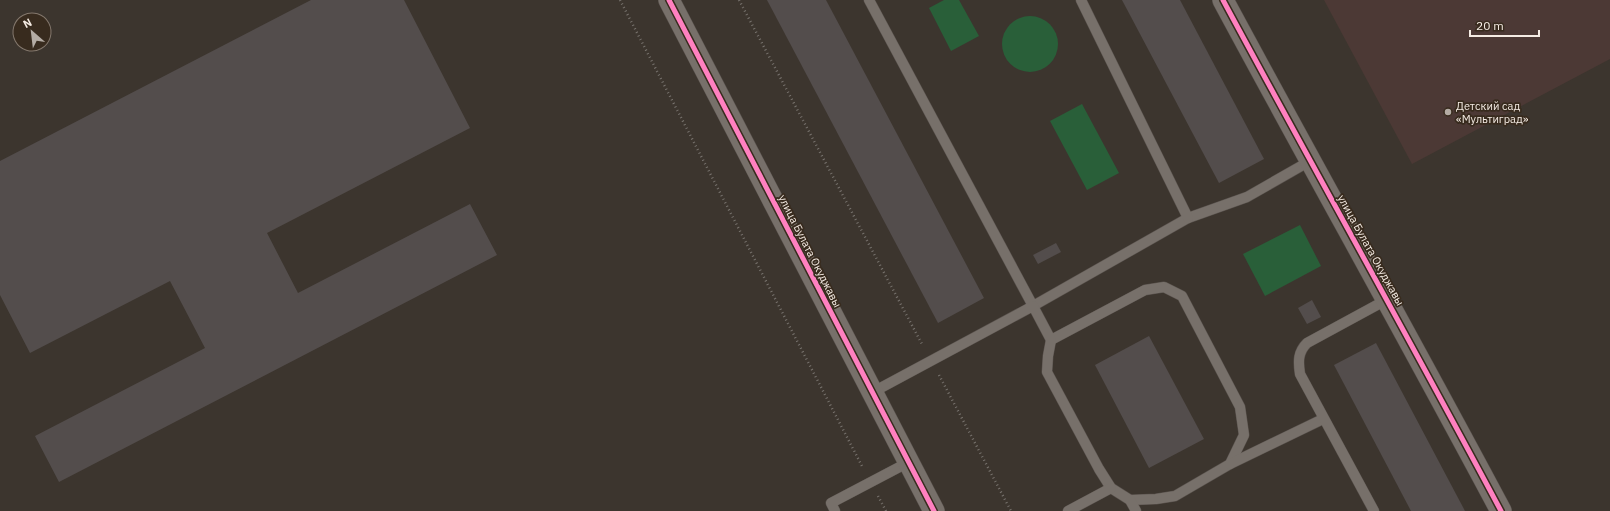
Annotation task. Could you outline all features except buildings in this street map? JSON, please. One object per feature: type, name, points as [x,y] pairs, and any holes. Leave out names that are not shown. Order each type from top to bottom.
[{"type":"street","name":"улица Булата Окуджавы","points":[[668,0],[934,511]]},
{"type":"street","name":"улица Булата Окуджавы","points":[[1223,0],[1310,161],[1388,299],[1501,511]]},
{"type":"lane","points":[[869,0],[1051,340],[1047,372],[1111,488],[1130,500],[1136,511]]},
{"type":"lane","points":[[1081,0],[1188,218]]},
{"type":"lane","points":[[873,392],[1033,306],[1188,218],[1247,197],[1310,161]]},
{"type":"lane","points":[[1051,340],[1145,290],[1164,287],[1182,296],[1240,407],[1244,435],[1230,464]]},
{"type":"lane","points":[[1374,511],[1300,374],[1298,362],[1301,350],[1307,343],[1388,299]]},
{"type":"lane","points":[[1130,500],[1156,499],[1175,496],[1230,464],[1323,419]]},
{"type":"lane","points":[[835,511],[831,503],[909,462]]},
{"type":"lane","points":[[1068,511],[1111,488]]},
{"type":"path","points":[[620,0],[886,511]]},
{"type":"path","points":[[739,0],[1011,511]]},
{"type":"shaded area","name":"Детский сад «Мультиград»","points":[[1324,0],[1610,0],[1610,59],[1412,164]]},
{"type":"green space","points":[[944,0],[959,0],[979,36],[951,51],[929,8]]},
{"type":"green space","points":[[1030,16],[1041,18],[1050,24],[1056,33],[1058,44],[1056,55],[1050,64],[1041,70],[1030,72],[1019,70],[1010,64],[1004,55],[1002,44],[1004,33],[1010,24],[1019,18]]},
{"type":"green space","points":[[1082,104],[1119,173],[1087,190],[1050,121]]},
{"type":"green space","points":[[1300,225],[1321,266],[1265,296],[1243,254]]},
{"type":"cycle path","points":[[669,0],[934,511]]},
{"type":"cycle path","points":[[1223,0],[1501,511]]},
{"type":"place","name":"Детский сад «Мультиград»","points":[[1448,112]]}]
